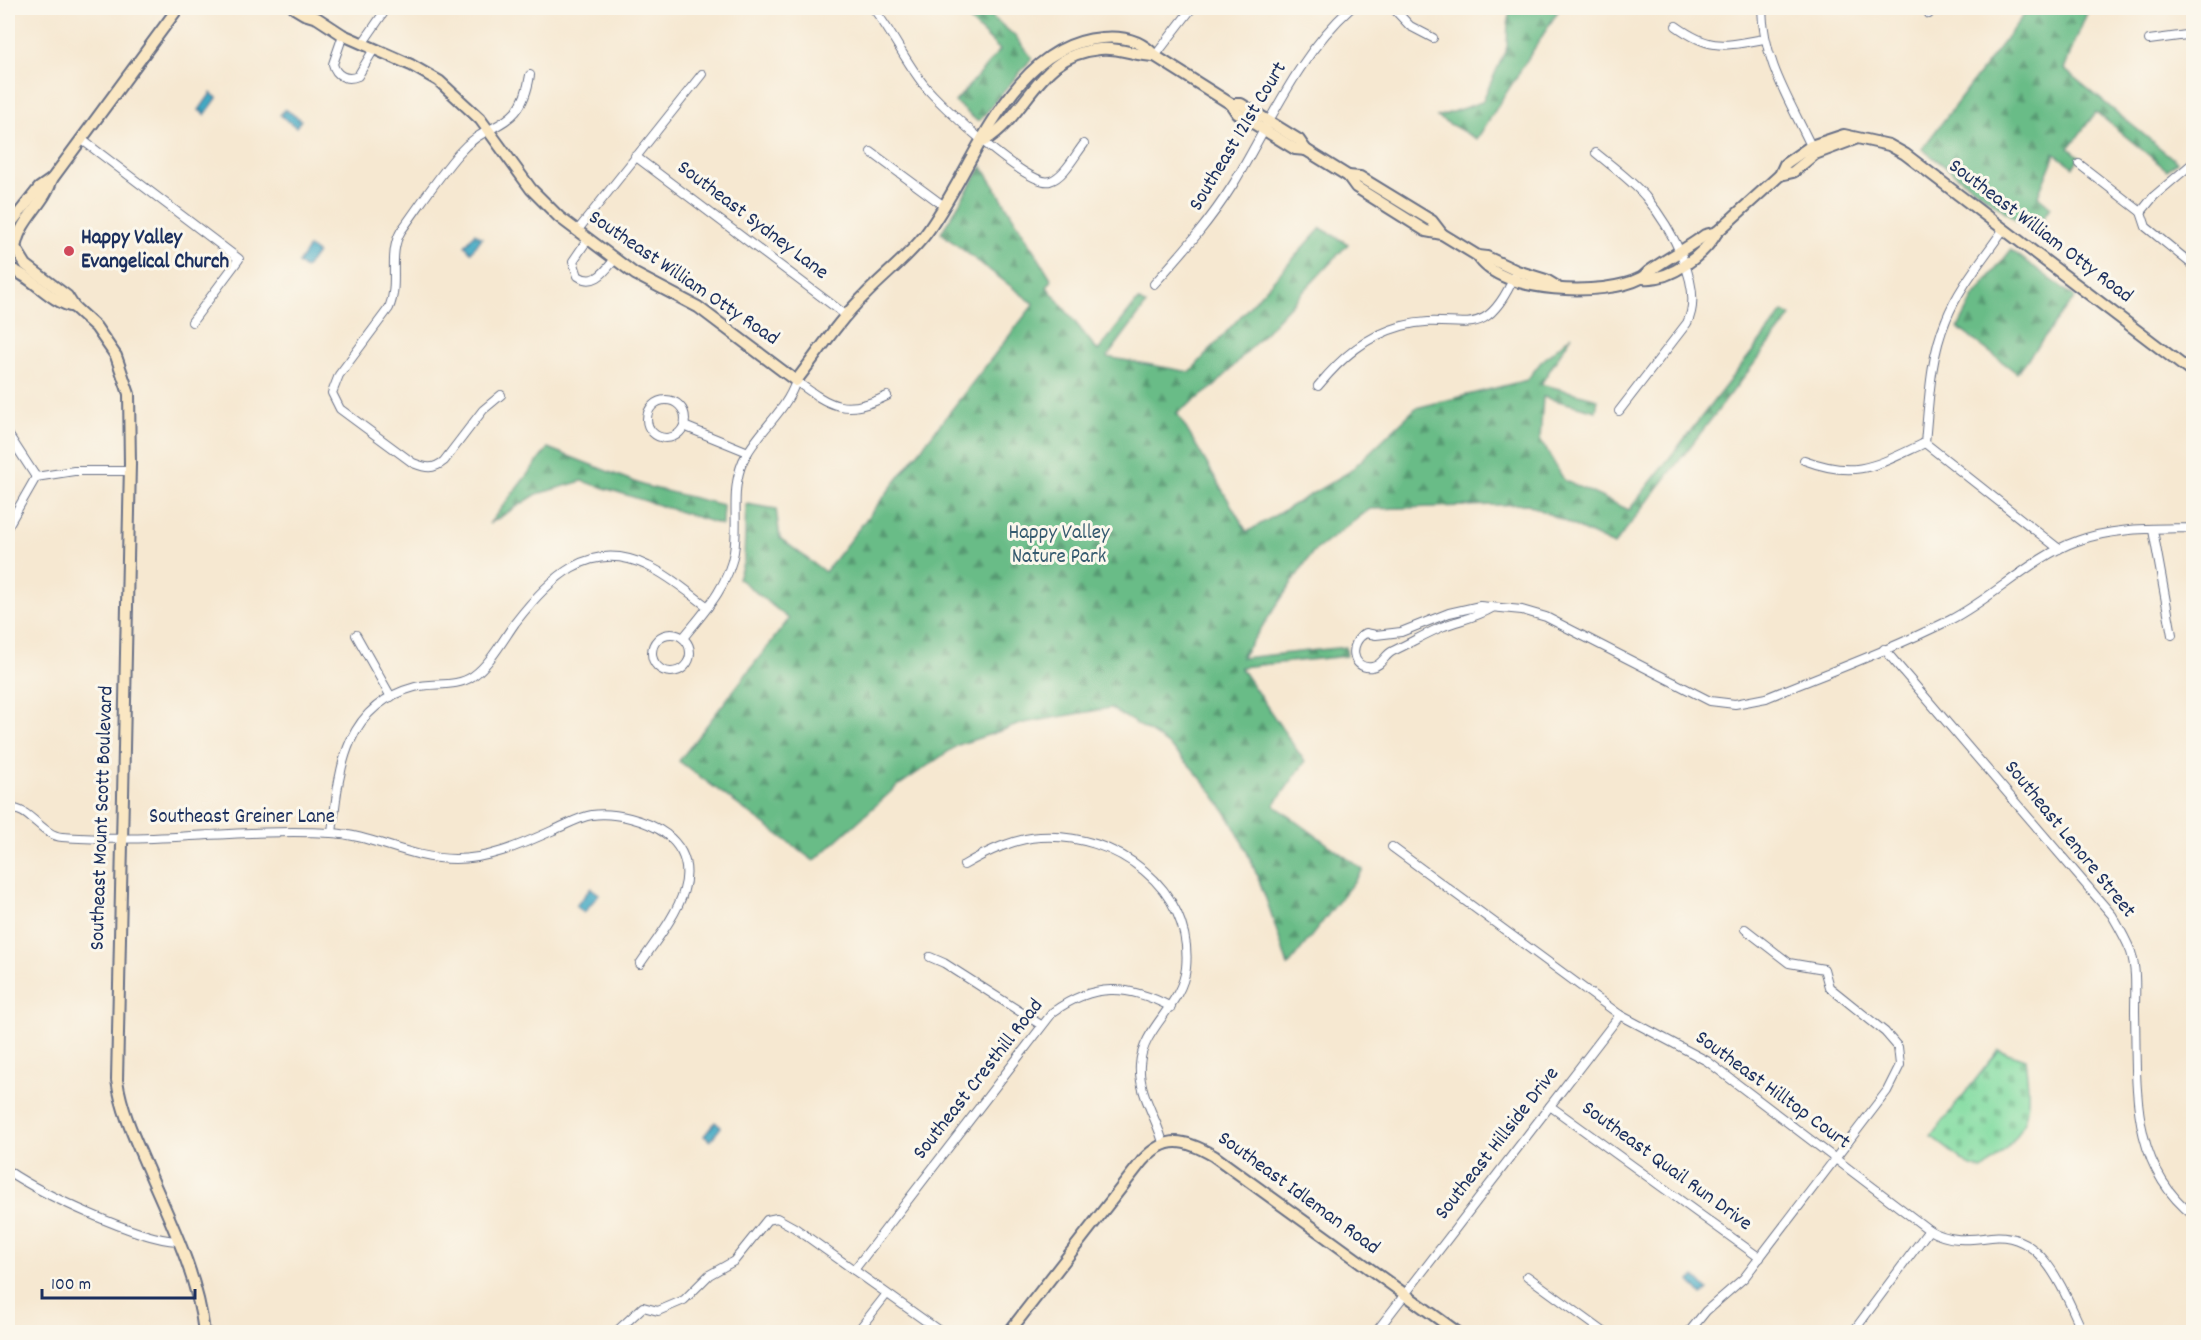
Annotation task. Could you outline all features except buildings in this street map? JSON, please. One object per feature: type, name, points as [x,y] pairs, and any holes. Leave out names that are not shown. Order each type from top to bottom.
[{"type":"street","points":[[8,266],[14,258],[21,230],[47,194],[52,179],[178,8]]},
{"type":"street","name":"Southeast William Otty Road","points":[[294,8],[317,18],[343,35],[411,65],[439,81],[465,102],[531,189],[577,231],[635,274],[698,308],[796,381],[862,297],[914,248],[944,206],[962,171],[983,141],[1000,131],[1043,76],[1068,57],[1083,52],[1112,48],[1143,56],[1155,56],[1231,104],[1241,104],[1265,125],[1299,140],[1306,150],[1348,176],[1356,187],[1426,231],[1442,234],[1478,256],[1487,257],[1515,275],[1546,280],[1556,286],[1602,288],[1643,278],[1682,259],[1705,235],[1717,232],[1780,175],[1785,164],[1844,135],[1855,139],[1880,142],[1905,153],[2193,374]]},
{"type":"street","name":"Southeast William Otty Road","points":[[310,8],[317,18]]},
{"type":"street","points":[[362,44],[387,8]]},
{"type":"street","points":[[873,8],[923,84],[954,117],[983,141],[1041,182],[1058,176],[1084,144]]},
{"type":"street","points":[[1155,56],[1192,8]]},
{"type":"street","name":"Southeast 121st Court","points":[[1154,284],[1207,224],[1265,125],[1319,42],[1351,8]]},
{"type":"street","points":[[1393,8],[1410,26],[1433,38]]},
{"type":"street","points":[[1762,8],[1764,39],[1771,64],[1813,150]]},
{"type":"street","points":[[1676,26],[1692,37],[1712,46],[1764,39]]},
{"type":"street","points":[[2149,40],[2193,34]]},
{"type":"street","points":[[343,35],[333,64],[337,73],[347,78],[353,78],[363,72],[374,49]]},
{"type":"street","points":[[501,395],[483,410],[444,461],[436,467],[426,468],[413,463],[339,409],[332,393],[339,375],[389,308],[394,296],[393,257],[396,238],[460,152],[504,123],[522,105],[527,96],[530,75]]},
{"type":"street","points":[[577,231],[702,75]]},
{"type":"street","points":[[81,139],[239,260],[192,322]]},
{"type":"street","points":[[871,152],[944,206]]},
{"type":"street","points":[[1596,153],[1645,196],[1658,214],[1682,259],[1694,297],[1692,313],[1619,411]]},
{"type":"street","name":"Southeast Sydney Lane","points":[[635,156],[847,316]]},
{"type":"street","points":[[2141,212],[2161,189],[2193,162]]},
{"type":"street","points":[[2079,164],[2141,212],[2146,227],[2193,266]]},
{"type":"street","points":[[8,226],[39,188],[52,179]]},
{"type":"street","points":[[1925,443],[1933,362],[1946,318],[1964,285],[2003,230]]},
{"type":"street","name":"Southeast Mount Scott Boulevard","points":[[8,233],[26,265],[67,296],[74,307],[105,339],[121,368],[130,409],[117,1040],[119,1092],[126,1118],[194,1284],[204,1332]]},
{"type":"street","points":[[588,239],[573,261],[578,276],[588,280],[597,278],[615,259]]},
{"type":"street","name":"Southeast Mount Scott Boulevard","points":[[8,266],[62,304],[74,307]]},
{"type":"street","points":[[1318,386],[1352,350],[1384,332],[1420,322],[1462,325],[1482,320],[1497,308],[1515,275]]},
{"type":"street","points":[[683,638],[722,589],[735,551],[735,491],[748,452],[791,397],[796,381],[823,401],[845,409],[886,396]]},
{"type":"street","points":[[659,400],[672,400],[683,410],[684,426],[671,438],[657,436],[650,430],[646,420],[648,411],[659,400]]},
{"type":"street","points":[[684,426],[748,452]]},
{"type":"street","points":[[8,434],[36,477]]},
{"type":"street","points":[[1804,459],[1824,467],[1848,471],[1882,463],[1925,443]]},
{"type":"street","points":[[1925,443],[2059,549]]},
{"type":"street","points":[[36,477],[74,471],[130,471]]},
{"type":"street","points":[[8,526],[36,477]]},
{"type":"street","points":[[1491,608],[1441,627],[1429,636],[1388,653],[1373,667],[1364,666],[1356,660],[1353,651],[1356,641],[1366,633],[1376,635],[1401,632],[1467,608],[1491,608],[1522,610],[1546,617],[1692,694],[1721,703],[1745,704],[1766,698],[1884,649],[1979,604],[2059,549],[2100,534],[2193,528]]},
{"type":"street","points":[[2152,530],[2172,635]]},
{"type":"street","points":[[333,833],[339,769],[344,751],[360,724],[391,697],[417,686],[454,684],[474,676],[545,586],[566,570],[592,560],[619,558],[638,561],[661,573],[708,607]]},
{"type":"street","points":[[668,634],[683,638],[689,648],[688,661],[677,671],[668,672],[660,669],[652,656],[655,643],[668,634]]},
{"type":"street","points":[[356,635],[391,697]]},
{"type":"street","name":"Southeast Lenore Street","points":[[1884,649],[2100,901],[2123,934],[2134,966],[2137,1109],[2145,1149],[2159,1178],[2174,1198],[2193,1216]]},
{"type":"street","name":"Southeast Greiner Lane","points":[[8,809],[18,810],[59,837],[333,833],[352,836],[406,854],[430,859],[456,859],[494,854],[591,815],[618,816],[654,827],[677,846],[683,856],[687,879],[681,901],[640,964]]},
{"type":"street","points":[[964,864],[990,850],[1023,840],[1058,837],[1093,843],[1137,864],[1169,898],[1183,928],[1187,946],[1186,971],[1182,986],[1171,1007],[1147,1042],[1140,1064],[1142,1085],[1163,1143],[1148,1155],[1130,1175],[1009,1332]]},
{"type":"street","name":"Southeast Hilltop Court","points":[[1392,848],[1620,1015],[1707,1061],[1929,1230],[1951,1239],[1995,1237],[2010,1239],[2032,1248],[2050,1267],[2083,1332]]},
{"type":"street","points":[[1689,1332],[1706,1311],[1734,1288],[1760,1258],[1893,1082],[1900,1065],[1898,1047],[1885,1032],[1829,987],[1824,969],[1789,963],[1745,929]]},
{"type":"street","points":[[930,957],[944,963],[1041,1025]]},
{"type":"street","name":"Southeast Cresthill Road","points":[[854,1270],[1041,1025],[1066,1003],[1099,990],[1133,992],[1171,1007]]},
{"type":"street","name":"Southeast Hillside Drive","points":[[1377,1332],[1620,1015]]},
{"type":"street","name":"Southeast Quail Run Drive","points":[[1550,1106],[1760,1258]]},
{"type":"street","name":"Southeast Idleman Road","points":[[1163,1143],[1190,1144],[1214,1156],[1457,1332]]},
{"type":"street","points":[[8,1171],[69,1203],[157,1239],[177,1241]]},
{"type":"street","points":[[616,1332],[643,1307],[658,1311],[684,1300],[709,1275],[734,1261],[767,1220],[777,1218],[941,1332]]},
{"type":"street","points":[[1853,1332],[1929,1230]]},
{"type":"street","points":[[1527,1276],[1604,1332]]},
{"type":"street","points":[[857,1332],[886,1294]]},
{"type":"green space","points":[[961,8],[989,8],[989,14],[1016,37],[1032,58],[980,120],[976,120],[955,102],[1000,50],[960,11]]},
{"type":"green space","points":[[1511,8],[1560,8],[1477,139],[1437,117],[1482,102],[1507,47]]},
{"type":"green space","points":[[2029,8],[2089,8],[2064,69],[2177,162],[2167,170],[2096,112],[2069,148],[2080,157],[2073,167],[2055,154],[2038,196],[2051,207],[2032,232],[1922,149]]},
{"type":"green space","name":"Happy Valley Nature Park","points":[[982,166],[1052,280],[1047,287],[1098,351],[1138,300],[1146,305],[1107,357],[1190,372],[1321,228],[1348,244],[1215,386],[1177,413],[1247,532],[1349,472],[1416,408],[1527,380],[1541,362],[1572,335],[1541,384],[1598,399],[1596,411],[1543,397],[1540,439],[1564,480],[1629,510],[1783,312],[1791,316],[1614,545],[1528,504],[1370,509],[1312,553],[1241,658],[1346,647],[1347,656],[1240,667],[1305,762],[1274,805],[1363,870],[1288,966],[1269,906],[1246,850],[1216,798],[1197,774],[1168,745],[1110,708],[1024,723],[958,745],[895,788],[814,861],[679,761],[789,619],[738,578],[744,561],[746,504],[776,509],[780,538],[825,572],[1034,304],[941,233]]},
{"type":"green space","points":[[2011,250],[2075,297],[2017,373],[1958,328],[1974,297]]},
{"type":"green space","points":[[548,448],[645,486],[723,505],[722,525],[582,481],[537,494],[489,524]]},
{"type":"green space","points":[[1999,1050],[2025,1059],[2027,1110],[2024,1122],[2010,1145],[1983,1170],[1971,1167],[1931,1136]]},
{"type":"water","points":[[211,93],[217,98],[205,115],[199,110]]},
{"type":"water","points":[[285,109],[301,120],[296,127],[280,115]]},
{"type":"water","points":[[475,233],[482,238],[471,252],[465,246]]},
{"type":"water","points":[[309,247],[317,253],[305,269],[298,263]]},
{"type":"water","points":[[591,888],[599,894],[584,913],[576,906]]},
{"type":"water","points":[[715,1122],[721,1127],[710,1141],[704,1136]]},
{"type":"water","points":[[1695,1276],[1708,1290],[1702,1295],[1690,1281]]},
{"type":"place","name":"Happy Valley Evangelical Church","points":[[69,251]]}]
